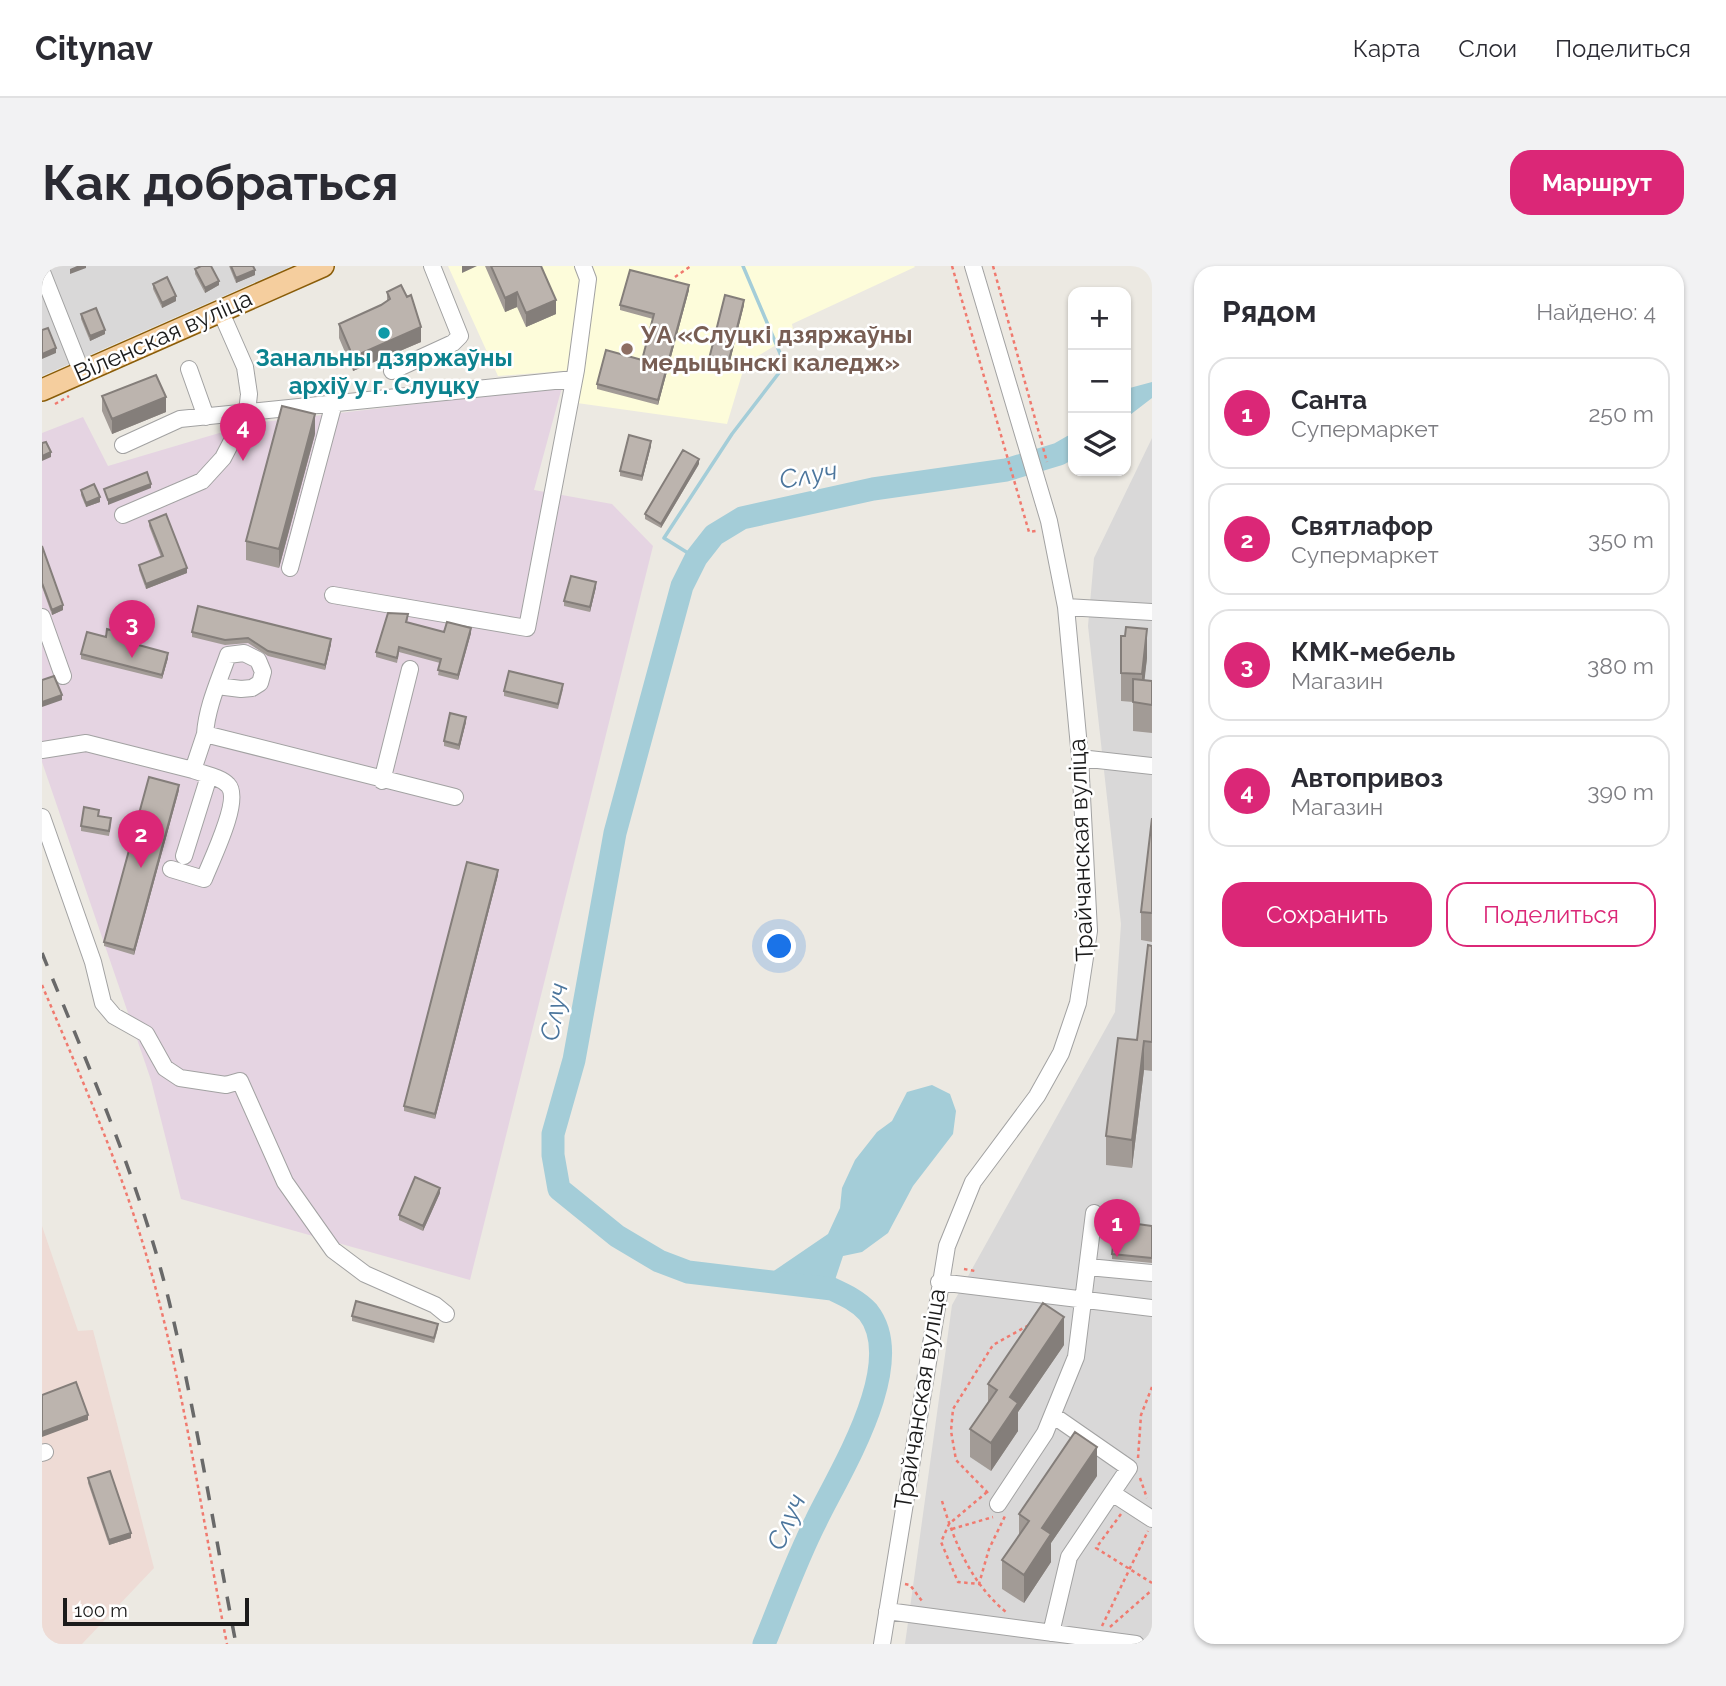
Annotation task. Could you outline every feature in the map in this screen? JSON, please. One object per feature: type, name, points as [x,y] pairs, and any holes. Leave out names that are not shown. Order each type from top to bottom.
[{"type":"main road","name":"Віленская вуліца","points":[[42,390],[323,266]]},
{"type":"street","points":[[392,371],[453,343],[460,335],[432,266]]},
{"type":"street","points":[[332,595],[527,628],[574,379],[588,279],[583,266]]},
{"type":"street","name":"Трайчанская вуліца","points":[[882,1644],[947,1246],[968,1193],[995,1149],[1051,1073],[1079,1003],[1089,931],[1080,758],[1066,607],[1021,398],[973,266]]},
{"type":"street","points":[[42,272],[82,373]]},
{"type":"street","points":[[123,515],[202,481],[223,458],[247,412],[249,394],[245,367],[239,347],[220,310]]},
{"type":"street","points":[[189,369],[206,416]]},
{"type":"street","points":[[123,445],[180,419],[574,379]]},
{"type":"street","points":[[290,568],[334,404]]},
{"type":"street","points":[[1066,607],[1152,612]]},
{"type":"street","points":[[42,617],[63,676]]},
{"type":"street","points":[[382,781],[410,669]]},
{"type":"street","points":[[193,770],[205,734],[206,716],[217,687]]},
{"type":"street","points":[[205,734],[382,781],[455,797]]},
{"type":"street","points":[[42,750],[86,743],[193,770],[228,784],[233,793],[230,814],[204,878],[171,869]]},
{"type":"street","points":[[1080,758],[1152,766]]},
{"type":"street","points":[[184,856],[209,776]]},
{"type":"street","points":[[42,817],[93,962],[103,1003],[114,1016],[146,1034],[165,1068],[180,1078],[226,1085],[240,1081],[285,1182],[332,1250],[365,1274],[435,1306],[446,1314]]},
{"type":"street","points":[[992,1498],[1054,1416],[1076,1357],[1094,1213]]},
{"type":"street","points":[[1088,1267],[1152,1273]]},
{"type":"street","points":[[939,1282],[1152,1308]]},
{"type":"street","points":[[1051,1633],[1069,1557],[1129,1468],[1054,1416]]},
{"type":"street","points":[[1112,1493],[1152,1520]]},
{"type":"street","points":[[887,1611],[1051,1633],[1101,1632],[1136,1644]]},
{"type":"path","points":[[675,277],[691,266]]},
{"type":"path","points":[[952,266],[994,403],[1029,532]]},
{"type":"path","points":[[993,266],[1021,398],[1050,473]]},
{"type":"path","points":[[42,985],[108,1142],[150,1267],[184,1416],[227,1644]]},
{"type":"path","points":[[964,1269],[976,1271]]},
{"type":"path","points":[[979,1584],[958,1581],[941,1542],[949,1524],[992,1498],[957,1460],[951,1430],[954,1409],[993,1345],[1036,1321]]},
{"type":"path","points":[[1148,1500],[1137,1470],[1141,1415],[1152,1387]]},
{"type":"path","points":[[942,1502],[957,1550],[979,1584],[1005,1612],[1017,1614]]},
{"type":"path","points":[[1128,1504],[1096,1548],[1152,1583]]},
{"type":"path","points":[[951,1529],[1006,1513],[989,1549],[979,1584]]},
{"type":"path","points":[[1101,1632],[1152,1520]]},
{"type":"path","points":[[891,1582],[910,1585],[923,1602]]},
{"type":"path","points":[[1101,1632],[1111,1627],[1152,1590]]},
{"type":"path","points":[[1090,1624],[1101,1632]]},
{"type":"shaded area","points":[[42,266],[292,266],[42,376]]},
{"type":"shaded area","name":"УА «Слуцкі дзяржаўны медыцынскі каледж»","points":[[448,266],[915,267],[792,324],[794,334],[745,364],[727,424],[577,403],[576,370],[498,376]]},
{"type":"shaded area","points":[[562,387],[534,490],[612,504],[653,546],[470,1280],[181,1199],[151,1080],[42,762],[42,433],[83,417],[108,466],[253,423]]},
{"type":"shaded area","points":[[1152,438],[1152,1644],[905,1644],[952,1305],[1115,1012],[1121,924],[1088,626],[1094,558]]},
{"type":"shaded area","points":[[42,1226],[78,1331],[93,1330],[154,1568],[82,1644],[42,1644]]},
{"type":"water","points":[[1152,382],[1152,398],[1131,414],[1131,413],[1131,388]]},
{"type":"water","points":[[932,1085],[950,1094],[956,1111],[953,1134],[913,1186],[888,1233],[862,1252],[843,1256],[832,1289],[762,1279],[828,1234],[840,1208],[842,1188],[855,1160],[877,1132],[892,1121],[907,1092]]},
{"type":"building","points":[[211,266],[219,281],[205,288],[195,269]]},
{"type":"building","points":[[231,266],[253,266],[255,270],[236,278]]},
{"type":"building","points":[[491,266],[541,266],[556,300],[526,313],[517,292],[505,298]]},
{"type":"building","points":[[630,270],[689,285],[658,400],[597,384],[606,350],[642,360],[654,314],[620,305]]},
{"type":"building","points":[[167,277],[176,296],[162,303],[153,284]]},
{"type":"building","name":"Занальны дзяржаўны архіў у г. Слуцку","points":[[401,285],[407,297],[411,295],[421,327],[353,357],[339,324],[381,305],[390,299],[387,292]]},
{"type":"building","points":[[725,295],[744,300],[727,368],[708,363]]},
{"type":"building","points":[[96,308],[105,330],[90,336],[81,314]]},
{"type":"building","points":[[48,328],[56,348],[42,354],[42,330]]},
{"type":"building","points":[[156,375],[166,397],[112,419],[102,396]]},
{"type":"building","points":[[282,406],[315,414],[279,549],[246,541]]},
{"type":"building","points":[[629,435],[651,441],[642,476],[620,471]]},
{"type":"building","points":[[46,442],[51,452],[42,456],[42,443]]},
{"type":"building","points":[[683,450],[699,459],[661,524],[645,514]]},
{"type":"building","points":[[147,472],[151,484],[108,500],[104,489]]},
{"type":"building","points":[[94,484],[100,497],[86,503],[81,490]]},
{"type":"building","points":[[166,514],[187,568],[146,584],[139,565],[163,556],[149,521]]},
{"type":"building","points":[[42,546],[63,605],[52,610],[42,583]]},
{"type":"building","points":[[571,576],[596,582],[590,607],[564,601]]},
{"type":"building","points":[[198,606],[331,639],[325,665],[268,651],[248,638],[225,640],[192,632]]},
{"type":"building","points":[[388,613],[408,614],[406,622],[444,632],[447,622],[471,628],[458,675],[438,670],[441,659],[399,647],[397,658],[376,652]]},
{"type":"building","points":[[1126,627],[1147,629],[1142,674],[1121,673],[1121,636],[1125,636]]},
{"type":"building","points":[[107,629],[122,633],[120,640],[168,653],[162,675],[81,654],[87,632],[106,637]]},
{"type":"building","points":[[509,671],[563,684],[558,704],[504,691]]},
{"type":"building","points":[[54,676],[62,695],[42,702],[42,680]]},
{"type":"building","points":[[1133,679],[1152,681],[1152,705],[1133,702]]},
{"type":"building","points":[[450,713],[466,717],[459,745],[444,741]]},
{"type":"building","points":[[149,777],[179,785],[134,950],[104,942]]},
{"type":"building","points":[[84,807],[99,810],[98,816],[111,818],[109,831],[81,826]]},
{"type":"building","points":[[1152,818],[1152,913],[1141,912]]},
{"type":"building","points":[[467,862],[498,870],[435,1114],[404,1106]]},
{"type":"building","points":[[1148,945],[1152,946],[1152,1042],[1144,1041],[1132,1140],[1106,1136],[1118,1038],[1137,1040]]},
{"type":"building","points":[[415,1177],[440,1188],[423,1226],[399,1215]]},
{"type":"building","points":[[1116,1221],[1152,1226],[1152,1258],[1112,1254]]},
{"type":"building","points":[[356,1301],[438,1324],[434,1338],[352,1316]]},
{"type":"building","points":[[1043,1303],[1064,1317],[1010,1397],[1018,1403],[991,1443],[970,1429],[997,1390],[988,1384]]},
{"type":"building","points":[[76,1382],[88,1415],[42,1432],[42,1395]]},
{"type":"building","points":[[1075,1432],[1097,1447],[1042,1528],[1051,1534],[1024,1575],[1002,1560],[1029,1521],[1019,1514]]},
{"type":"building","points":[[110,1471],[131,1533],[109,1540],[88,1478]]},
{"type":"waterway","points":[[696,558],[664,538],[732,434],[785,365],[743,266]]},
{"type":"waterway","name":"Случ","points":[[764,1644],[802,1551],[866,1418],[876,1388],[880,1360],[878,1334],[864,1308],[832,1289],[688,1272],[659,1261],[617,1236],[559,1189],[553,1155],[553,1134],[574,1060],[615,833],[682,586],[696,558],[714,535],[742,518],[873,489],[1006,470],[1068,449]]},
{"type":"railway","points":[[42,953],[112,1125],[157,1257],[188,1386],[236,1644]]},
{"type":"place","name":"Занальны дзяржаўны архіў у г. Слуцку","points":[[384,333]]},
{"type":"place","name":"УА «Слуцкі дзяржаўны медыцынскі каледж»","points":[[627,349]]},
{"type":"place","name":"Автопривоз","points":[[243,461]]},
{"type":"place","name":"КМК-мебель","points":[[132,658]]},
{"type":"place","name":"Святлафор","points":[[141,868]]},
{"type":"place","name":"Санта","points":[[1117,1257]]}]
